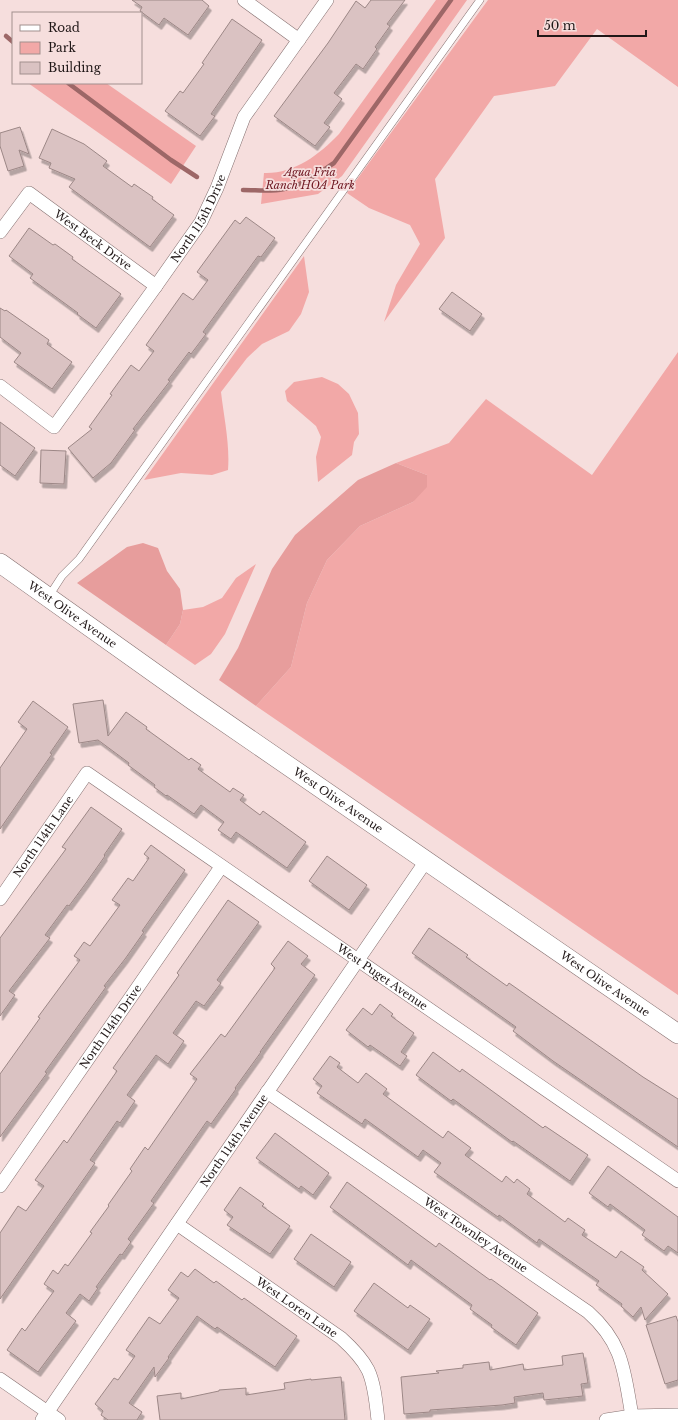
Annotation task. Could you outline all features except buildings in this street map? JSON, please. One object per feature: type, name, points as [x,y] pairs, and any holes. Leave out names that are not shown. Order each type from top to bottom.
[{"type":"main road","name":"West Olive Avenue","points":[[0,563],[194,701],[678,1034]]},
{"type":"street","points":[[244,0],[298,40]]},
{"type":"street","name":"North 115th Drive","points":[[0,386],[54,427],[201,222],[217,188],[244,117],[327,0]]},
{"type":"street","name":"West Beck Drive","points":[[0,232],[29,192],[156,286]]},
{"type":"street","name":"West Puget Avenue","points":[[87,773],[357,961],[678,1181]]},
{"type":"street","name":"North 114th Lane","points":[[0,899],[87,773]]},
{"type":"street","name":"North 114th Avenue","points":[[45,1416],[426,861]]},
{"type":"street","name":"North 114th Drive","points":[[0,1186],[221,867]]},
{"type":"street","name":"West Townley Avenue","points":[[267,1092],[588,1312],[608,1332],[618,1349],[623,1366],[632,1416]]},
{"type":"street","name":"West Loren Lane","points":[[177,1224],[341,1338],[353,1349],[367,1370],[376,1398],[378,1420]]},
{"type":"street","points":[[0,1379],[45,1416],[59,1420]]},
{"type":"street","points":[[606,1420],[632,1416],[678,1415]]},
{"type":"lane","points":[[48,597],[62,576],[79,559],[480,0]]},
{"type":"green space","name":"Agua Fria Ranch HOA Park","points":[[436,0],[467,0],[342,176],[318,194],[261,204],[264,173],[296,167],[314,156],[339,134]]},
{"type":"green space","points":[[488,0],[678,0],[678,87],[597,29],[555,86],[494,96],[435,179],[445,238],[384,322],[396,285],[420,244],[410,225],[369,208],[347,193]]},
{"type":"green space","points":[[29,84],[107,84],[196,146],[171,184]]},
{"type":"green space","points":[[304,256],[309,292],[301,314],[289,331],[262,344],[247,358],[221,392],[227,441],[228,470],[212,475],[181,473],[144,480]]},
{"type":"green space","points":[[678,352],[678,995],[256,706],[291,667],[307,603],[327,560],[360,526],[413,502],[427,475],[396,463],[449,443],[486,399],[592,475]]},
{"type":"green space","points":[[322,377],[338,384],[349,394],[358,413],[359,434],[354,442],[352,455],[318,482],[316,457],[321,437],[316,426],[287,401],[285,391],[294,382]]},
{"type":"green space","points":[[256,564],[225,634],[211,654],[195,665],[166,645],[180,624],[183,610],[203,607],[222,598],[236,578]]},
{"type":"shaded area","points":[[396,463],[427,475],[427,487],[413,502],[360,526],[327,560],[307,603],[291,667],[256,706],[219,680],[238,648],[272,569],[295,535],[358,480]]},
{"type":"shaded area","points":[[143,543],[158,548],[167,571],[180,589],[183,610],[180,624],[166,645],[77,583],[127,547]]},
{"type":"waterway","points":[[243,190],[264,191],[284,189],[297,185],[334,163],[451,0]]},
{"type":"waterway","points":[[6,36],[12,41]]},
{"type":"waterway","points":[[69,84],[171,160],[197,177]]}]
